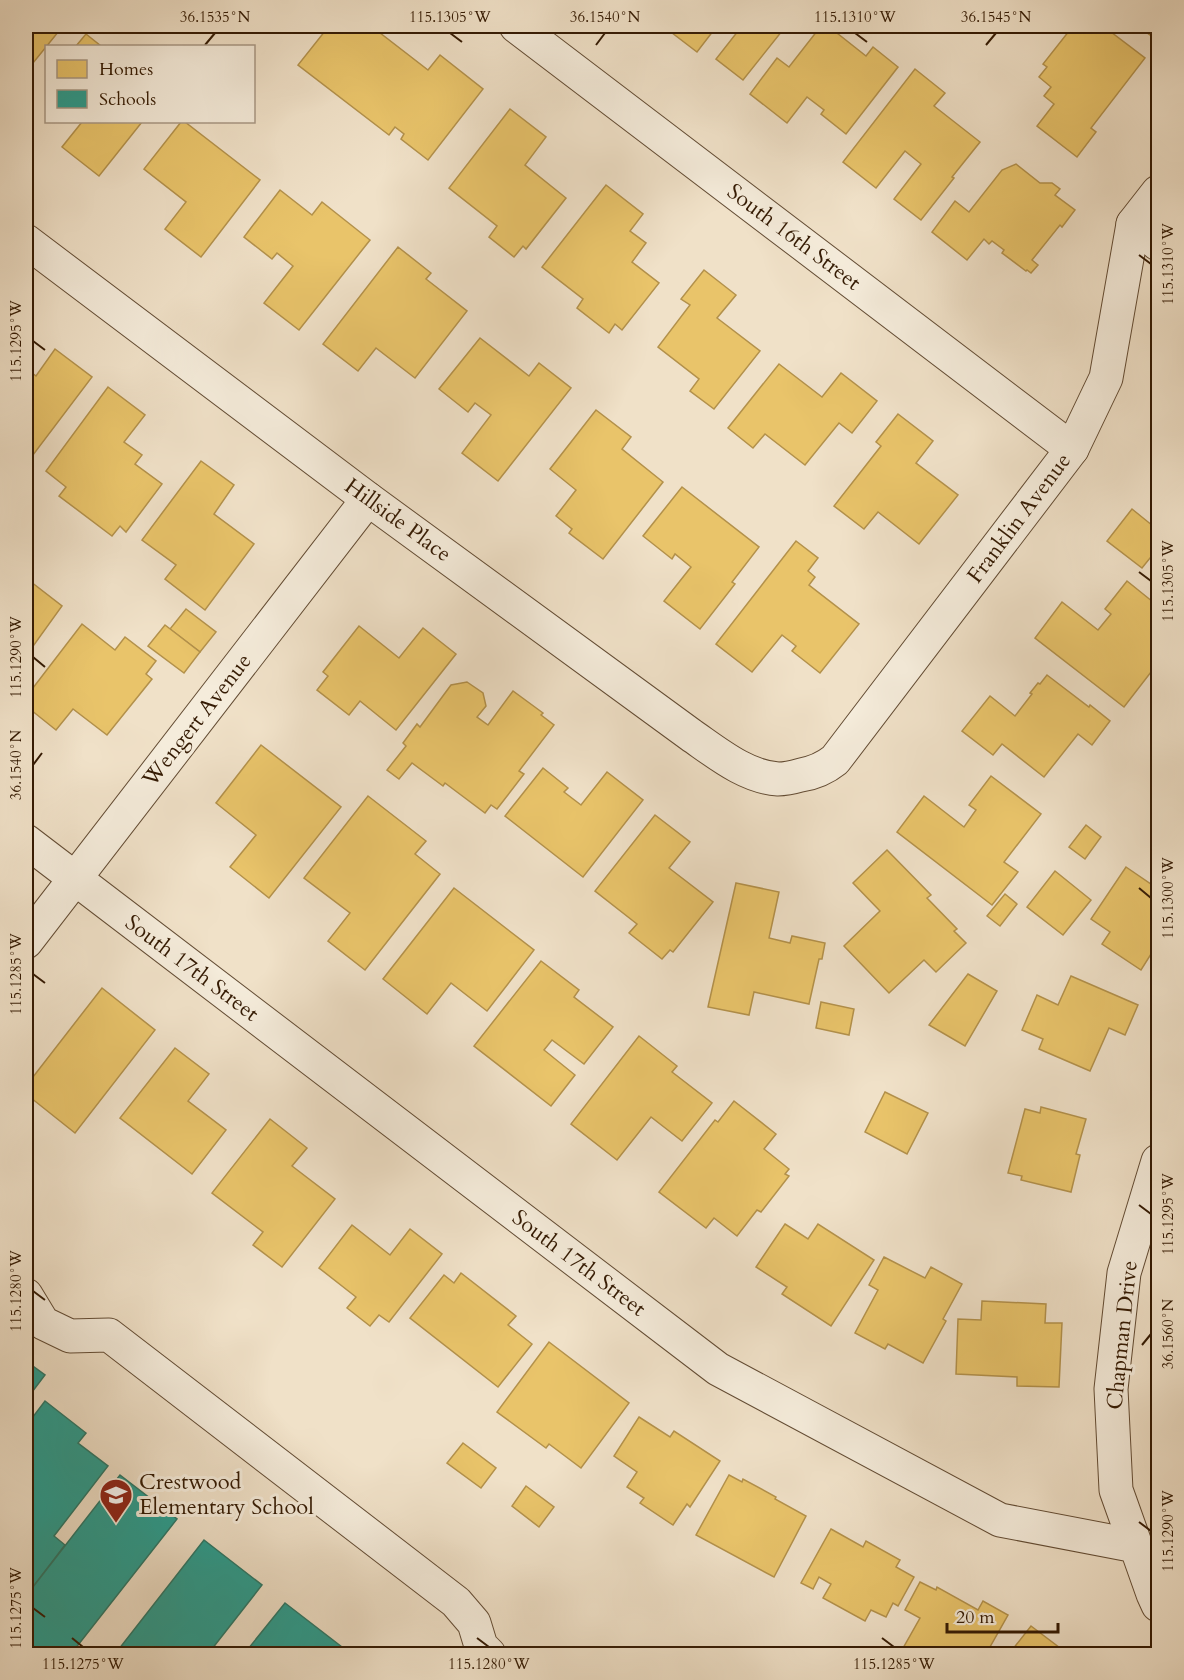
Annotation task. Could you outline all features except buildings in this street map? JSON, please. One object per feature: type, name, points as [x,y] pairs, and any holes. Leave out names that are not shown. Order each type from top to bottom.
[{"type":"street","name":"South 16th Street","points":[[516,26],[1072,448]]},
{"type":"street","name":"Franklin Avenue","points":[[781,779],[807,774],[835,760],[1072,448],[1106,378],[1133,224],[1158,192]]},
{"type":"street","points":[[1133,224],[1158,244]]},
{"type":"street","name":"Hillside Place","points":[[26,241],[368,499],[714,751],[744,769],[764,777],[781,779]]},
{"type":"street","name":"Wengert Avenue","points":[[26,942],[368,499]]},
{"type":"street","name":"South 17th Street","points":[[26,841],[718,1369],[1000,1520],[1136,1546]]},
{"type":"street","name":"Chapman Drive","points":[[1136,1546],[1116,1490],[1112,1389],[1124,1273],[1158,1161]]},
{"type":"street","points":[[26,1295],[43,1323],[70,1336],[109,1335],[456,1602],[474,1623],[481,1646],[489,1654]]},
{"type":"street","points":[[1136,1546],[1158,1605]]},
{"type":"place","name":"Crestwood Elementary School","points":[[116,1524]]}]
